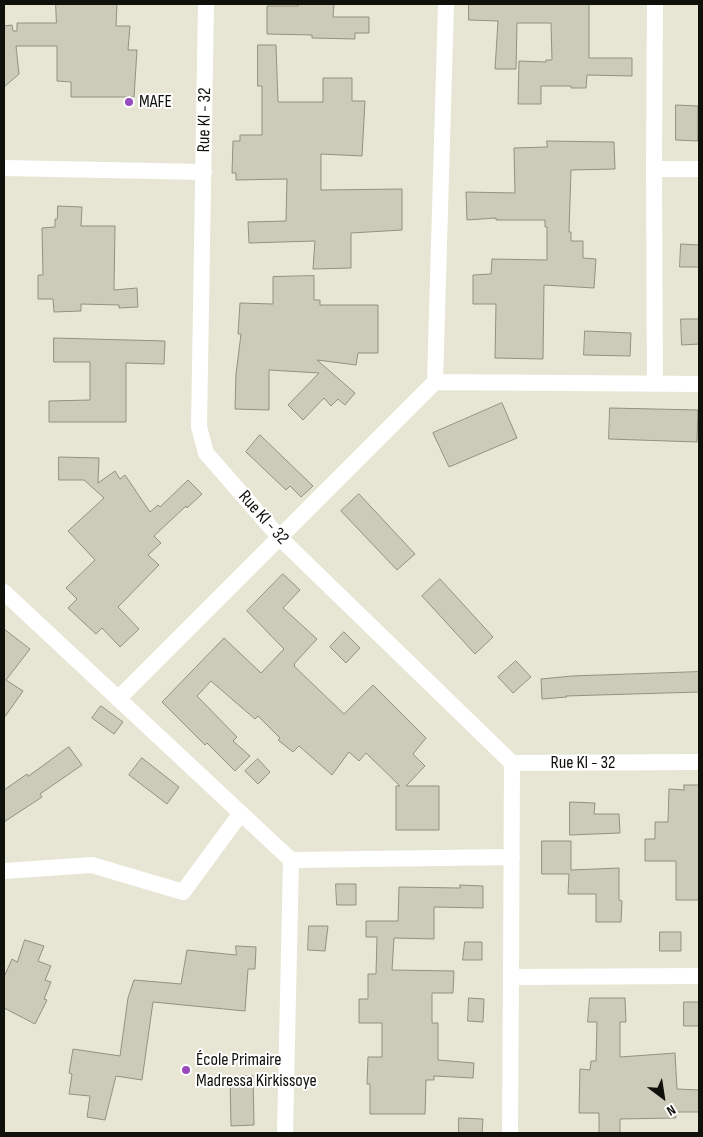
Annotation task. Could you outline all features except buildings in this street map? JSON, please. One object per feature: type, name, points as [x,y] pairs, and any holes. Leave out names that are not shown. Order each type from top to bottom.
[{"type":"street","name":"Rue KI - 32","points":[[206,4],[199,427],[206,453],[280,538],[512,763],[699,762]]},
{"type":"street","points":[[118,699],[435,382],[446,4]]},
{"type":"street","points":[[654,384],[655,4]]},
{"type":"street","points":[[4,168],[204,172]]},
{"type":"street","points":[[654,169],[699,169]]},
{"type":"street","points":[[435,382],[699,384]]},
{"type":"street","points":[[4,592],[291,860],[512,857]]},
{"type":"street","points":[[510,1133],[512,763]]},
{"type":"street","points":[[4,871],[92,865],[183,892],[241,813]]},
{"type":"street","points":[[285,1133],[291,860]]},
{"type":"street","points":[[511,977],[699,976]]},
{"type":"place","name":"MAFE","points":[[129,102]]},
{"type":"place","name":"École Primaire Madressa Kirkissoye","points":[[186,1070]]}]
